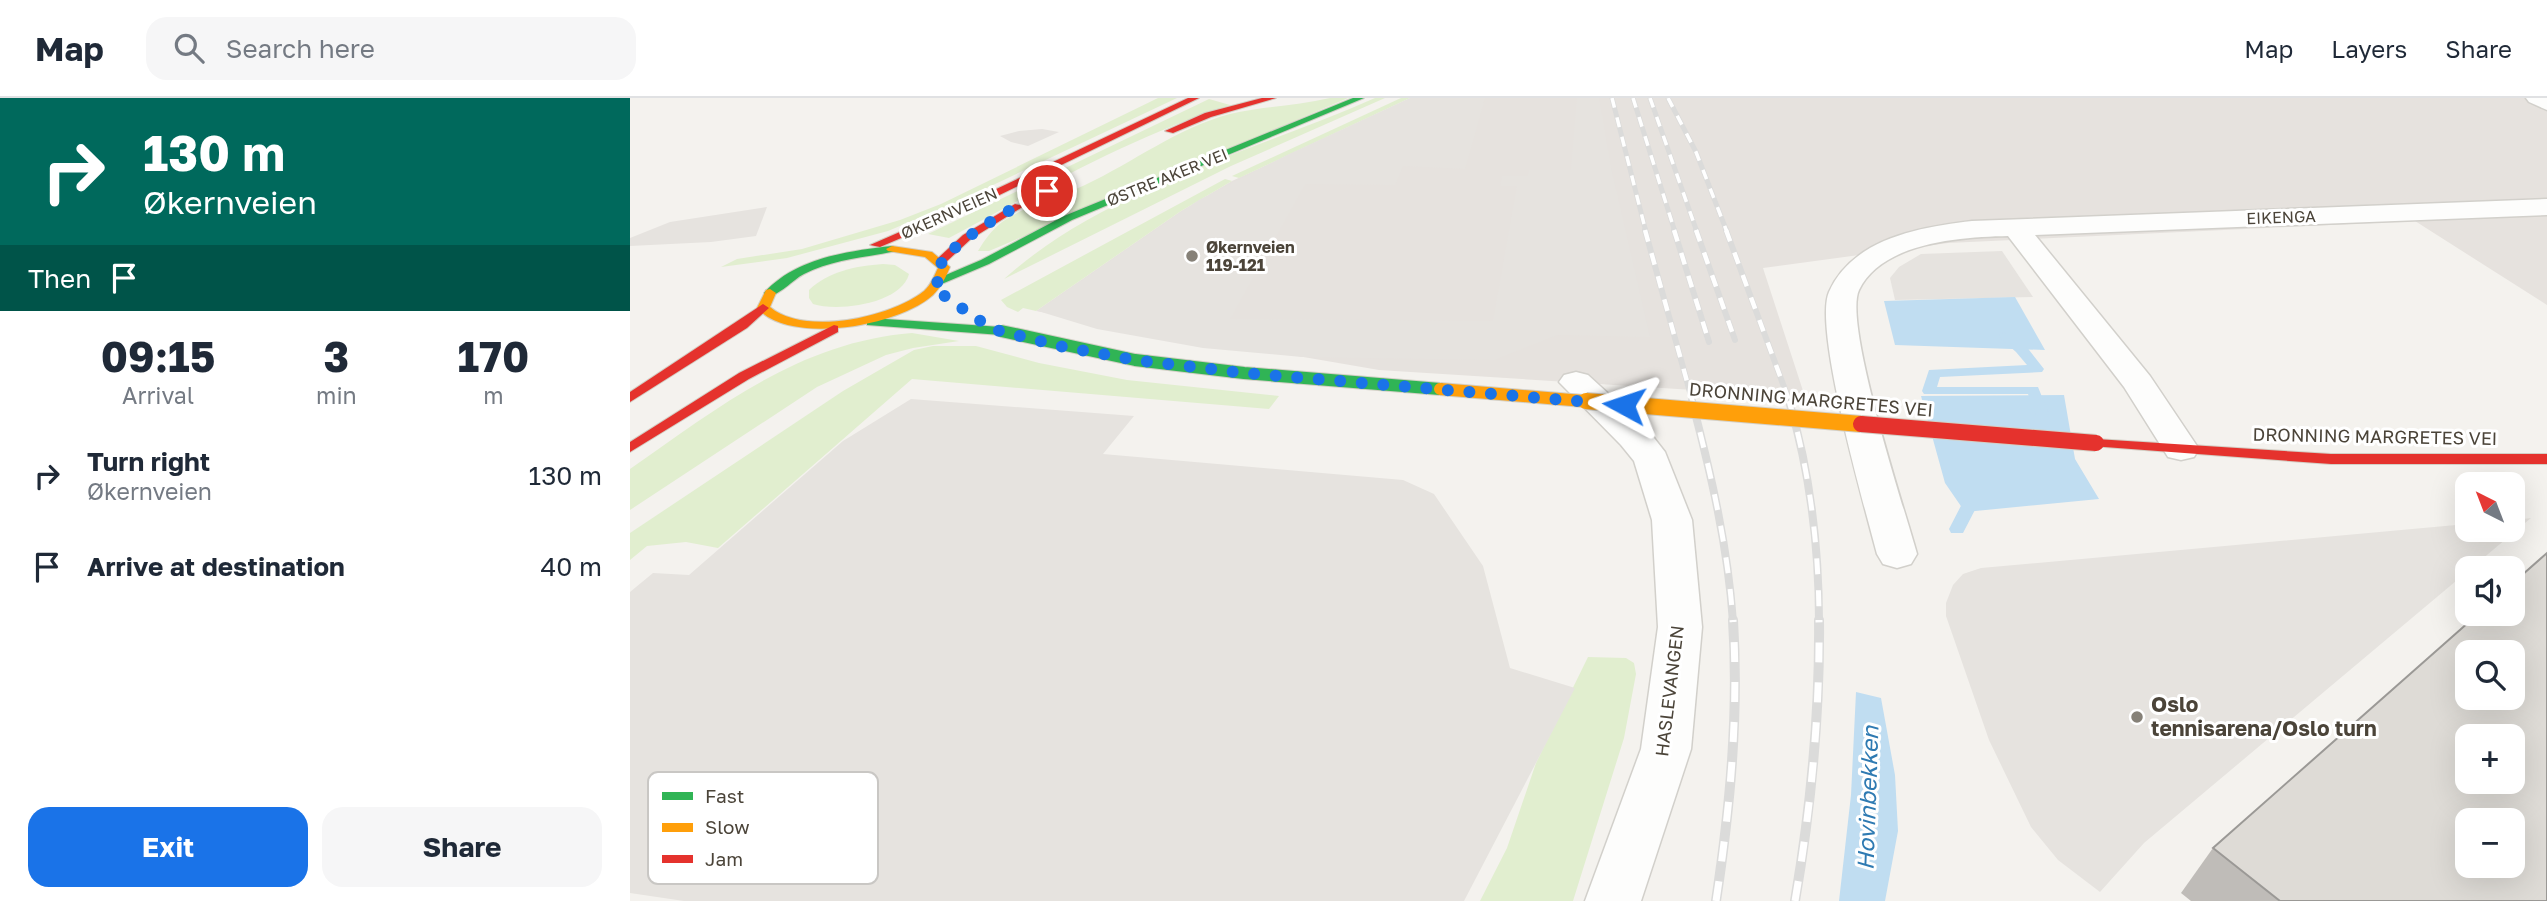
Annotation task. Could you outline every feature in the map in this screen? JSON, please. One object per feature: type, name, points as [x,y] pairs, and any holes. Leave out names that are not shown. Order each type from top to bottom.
[{"type":"main road","name":"ØKERNVEIEN","points":[[854,254],[947,215],[1195,98]]},
{"type":"main road","points":[[1150,140],[1208,116],[1272,98]]},
{"type":"main road","name":"ØSTRE AKER VEI","points":[[851,322],[901,307],[937,284],[1068,218],[1360,98]]},
{"type":"main road","name":"ØKERNVEIEN","points":[[941,261],[985,225],[1035,197]]},
{"type":"main road","points":[[630,398],[743,325],[763,308],[768,295],[794,274],[854,254],[909,250],[934,256],[941,261],[944,273],[937,284],[950,299]]},
{"type":"main road","points":[[763,308],[769,317],[790,324],[821,326],[851,322]]},
{"type":"main road","name":"DRONNING MARGRETES VEI","points":[[971,314],[996,330]]},
{"type":"main road","points":[[630,448],[791,349],[851,322]]},
{"type":"main road","name":"DRONNING MARGRETES VEI","points":[[851,322],[996,330],[1108,356],[1232,372],[2096,443],[2331,459],[2547,460]]},
{"type":"street","points":[[2536,98],[2547,104]]},
{"type":"street","name":"EIKENGA","points":[[1897,554],[1842,332],[1840,313],[1843,294],[1850,281],[1870,261],[1903,243],[1951,231],[2015,227],[2547,207]]},
{"type":"street","points":[[2015,227],[2138,383],[2181,449]]},
{"type":"street","name":"HASLEVANGEN","points":[[1576,382],[1634,437],[1653,460],[1672,520],[1681,627],[1666,749],[1613,901]]},
{"type":"shaded area","name":"Økernveien 119-121","points":[[1410,98],[1485,98],[1465,169],[1403,166],[1395,185],[1305,184],[1230,319],[1493,321],[1517,186],[1500,186],[1502,176],[1528,176],[1529,170],[1571,170],[1577,98],[1599,98],[1611,168],[1650,337],[1557,335],[1494,360],[1302,357],[1203,348],[1097,329],[1038,311],[1199,200],[1287,155]]},
{"type":"shaded area","points":[[1411,98],[2547,98],[2547,305],[2415,221],[1948,243],[1763,268],[1805,397],[1379,370],[1036,311],[1181,211],[1232,181]]},
{"type":"shaded area","points":[[1042,129],[1059,132],[1028,146],[1000,136],[1019,131]]},
{"type":"shaded area","points":[[767,207],[756,236],[711,242],[630,246],[630,238],[670,222]]},
{"type":"shaded area","points":[[2002,251],[2033,297],[1895,300],[1890,278],[1899,267],[1921,254]]},
{"type":"shaded area","points":[[911,399],[1134,416],[1103,454],[1403,480],[1434,494],[1483,566],[1510,668],[1575,688],[1464,901],[684,901],[630,893],[630,592],[653,573],[689,575],[843,441]]},
{"type":"shaded area","name":"Oslo tennisarena/Oslo turn","points":[[2455,525],[2455,542],[2502,542],[2486,556],[2455,556],[2455,582],[2144,843],[2100,892],[2058,860],[2031,827],[1989,740],[1946,616],[1946,603],[1953,585],[1963,574],[1981,568]]},
{"type":"green space","points":[[1158,98],[1177,98],[957,202],[888,231],[787,258],[721,267],[737,259],[802,249],[900,220],[941,204]]},
{"type":"green space","points":[[1330,98],[1348,98],[989,251],[978,251],[995,228],[1012,216],[1085,185],[1192,128],[1230,114]]},
{"type":"green space","points":[[1375,98],[1385,98],[1231,166],[1004,279],[1087,220],[1133,196]]},
{"type":"green space","points":[[1401,98],[1410,98],[1239,178],[1232,176]]},
{"type":"green space","points":[[1209,99],[1230,105],[1122,148],[949,238],[928,234]]},
{"type":"green space","points":[[1225,179],[1232,181],[1181,211],[1036,311],[1023,308],[1018,312],[1007,307],[1001,300]]},
{"type":"green space","points":[[895,265],[909,274],[904,284],[882,299],[837,307],[813,304],[809,298],[809,290],[825,278],[853,268]]},
{"type":"green space","points":[[912,333],[959,341],[886,355],[817,387],[630,510],[630,469],[729,401],[762,381],[833,349],[871,339]]},
{"type":"green space","points":[[933,346],[976,346],[1039,363],[1127,380],[1279,396],[1269,409],[912,379],[718,548],[686,542],[647,546],[630,560],[630,533],[843,391],[914,350]]},
{"type":"green space","points":[[1588,657],[1626,658],[1634,663],[1636,674],[1624,738],[1573,901],[1480,901],[1507,848],[1536,763]]},
{"type":"water","points":[[2015,297],[2045,350],[1895,345],[1884,301]]},
{"type":"water","points":[[2064,395],[2075,459],[2099,499],[1965,512],[1945,483],[1921,396]]},
{"type":"water","points":[[1856,692],[1881,698],[1895,775],[1898,831],[1885,901],[1839,901],[1851,795]]},
{"type":"building","points":[[2547,553],[2547,901],[2280,901],[2213,848],[2464,626],[2525,626],[2525,572]]},
{"type":"waterway","name":"Hovinbekken","points":[[2004,336],[2021,349],[2037,369],[1934,373],[1929,391],[2033,390],[2042,414]]},
{"type":"waterway","name":"Hovinbekken","points":[[1957,529],[1971,502],[1982,500]]},
{"type":"railway","points":[[1612,98],[1646,232]]},
{"type":"railway","points":[[1633,98],[1675,232]]},
{"type":"railway","points":[[1650,98],[1697,232]]},
{"type":"railway","points":[[1668,98],[1696,152],[1727,232]]},
{"type":"railway","points":[[1645,230],[1693,403]]},
{"type":"railway","points":[[1674,230],[1709,342]]},
{"type":"railway","points":[[1696,230],[1735,340]]},
{"type":"railway","points":[[1726,230],[1790,403]]},
{"type":"railway","points":[[1692,401],[1718,511],[1733,622]]},
{"type":"railway","points":[[1789,401],[1803,455],[1812,510],[1819,621]]},
{"type":"railway","points":[[1716,901],[1732,761],[1735,690],[1733,620]]},
{"type":"railway","points":[[1795,901],[1813,761],[1819,621]]},
{"type":"traffic: fast","points":[[940,280],[985,262],[1068,218],[1360,98]]},
{"type":"traffic: fast","points":[[770,293],[811,266],[859,253],[892,249]]},
{"type":"traffic: fast","points":[[871,322],[1001,331]]},
{"type":"traffic: fast","points":[[1001,331],[1135,360],[1244,373],[1440,389]]},
{"type":"traffic: slow","points":[[770,293],[763,308],[776,319],[795,325],[843,324],[892,311],[927,294],[944,267],[928,254],[892,249]]},
{"type":"traffic: slow","points":[[1440,389],[1861,424]]},
{"type":"traffic: jam","points":[[876,245],[977,202],[1195,98]]},
{"type":"traffic: jam","points":[[1170,131],[1208,115],[1272,98]]},
{"type":"traffic: jam","points":[[941,261],[967,237],[1019,206]]},
{"type":"traffic: jam","points":[[630,398],[743,325],[763,308]]},
{"type":"traffic: jam","points":[[630,448],[744,376],[834,329]]},
{"type":"traffic: jam","points":[[1861,424],[2096,443]]},
{"type":"traffic: jam","points":[[2096,443],[2331,459],[2547,459]]},
{"type":"place","name":"Økernveien 119-121","points":[[1192,256]]},
{"type":"place","name":"Oslo tennisarena/Oslo turn","points":[[2137,717]]},
{"type":"route","points":[[1047,191],[967,237],[941,261],[944,273],[933,288],[992,329],[1064,347],[1135,360],[1244,373],[1624,405]]}]
